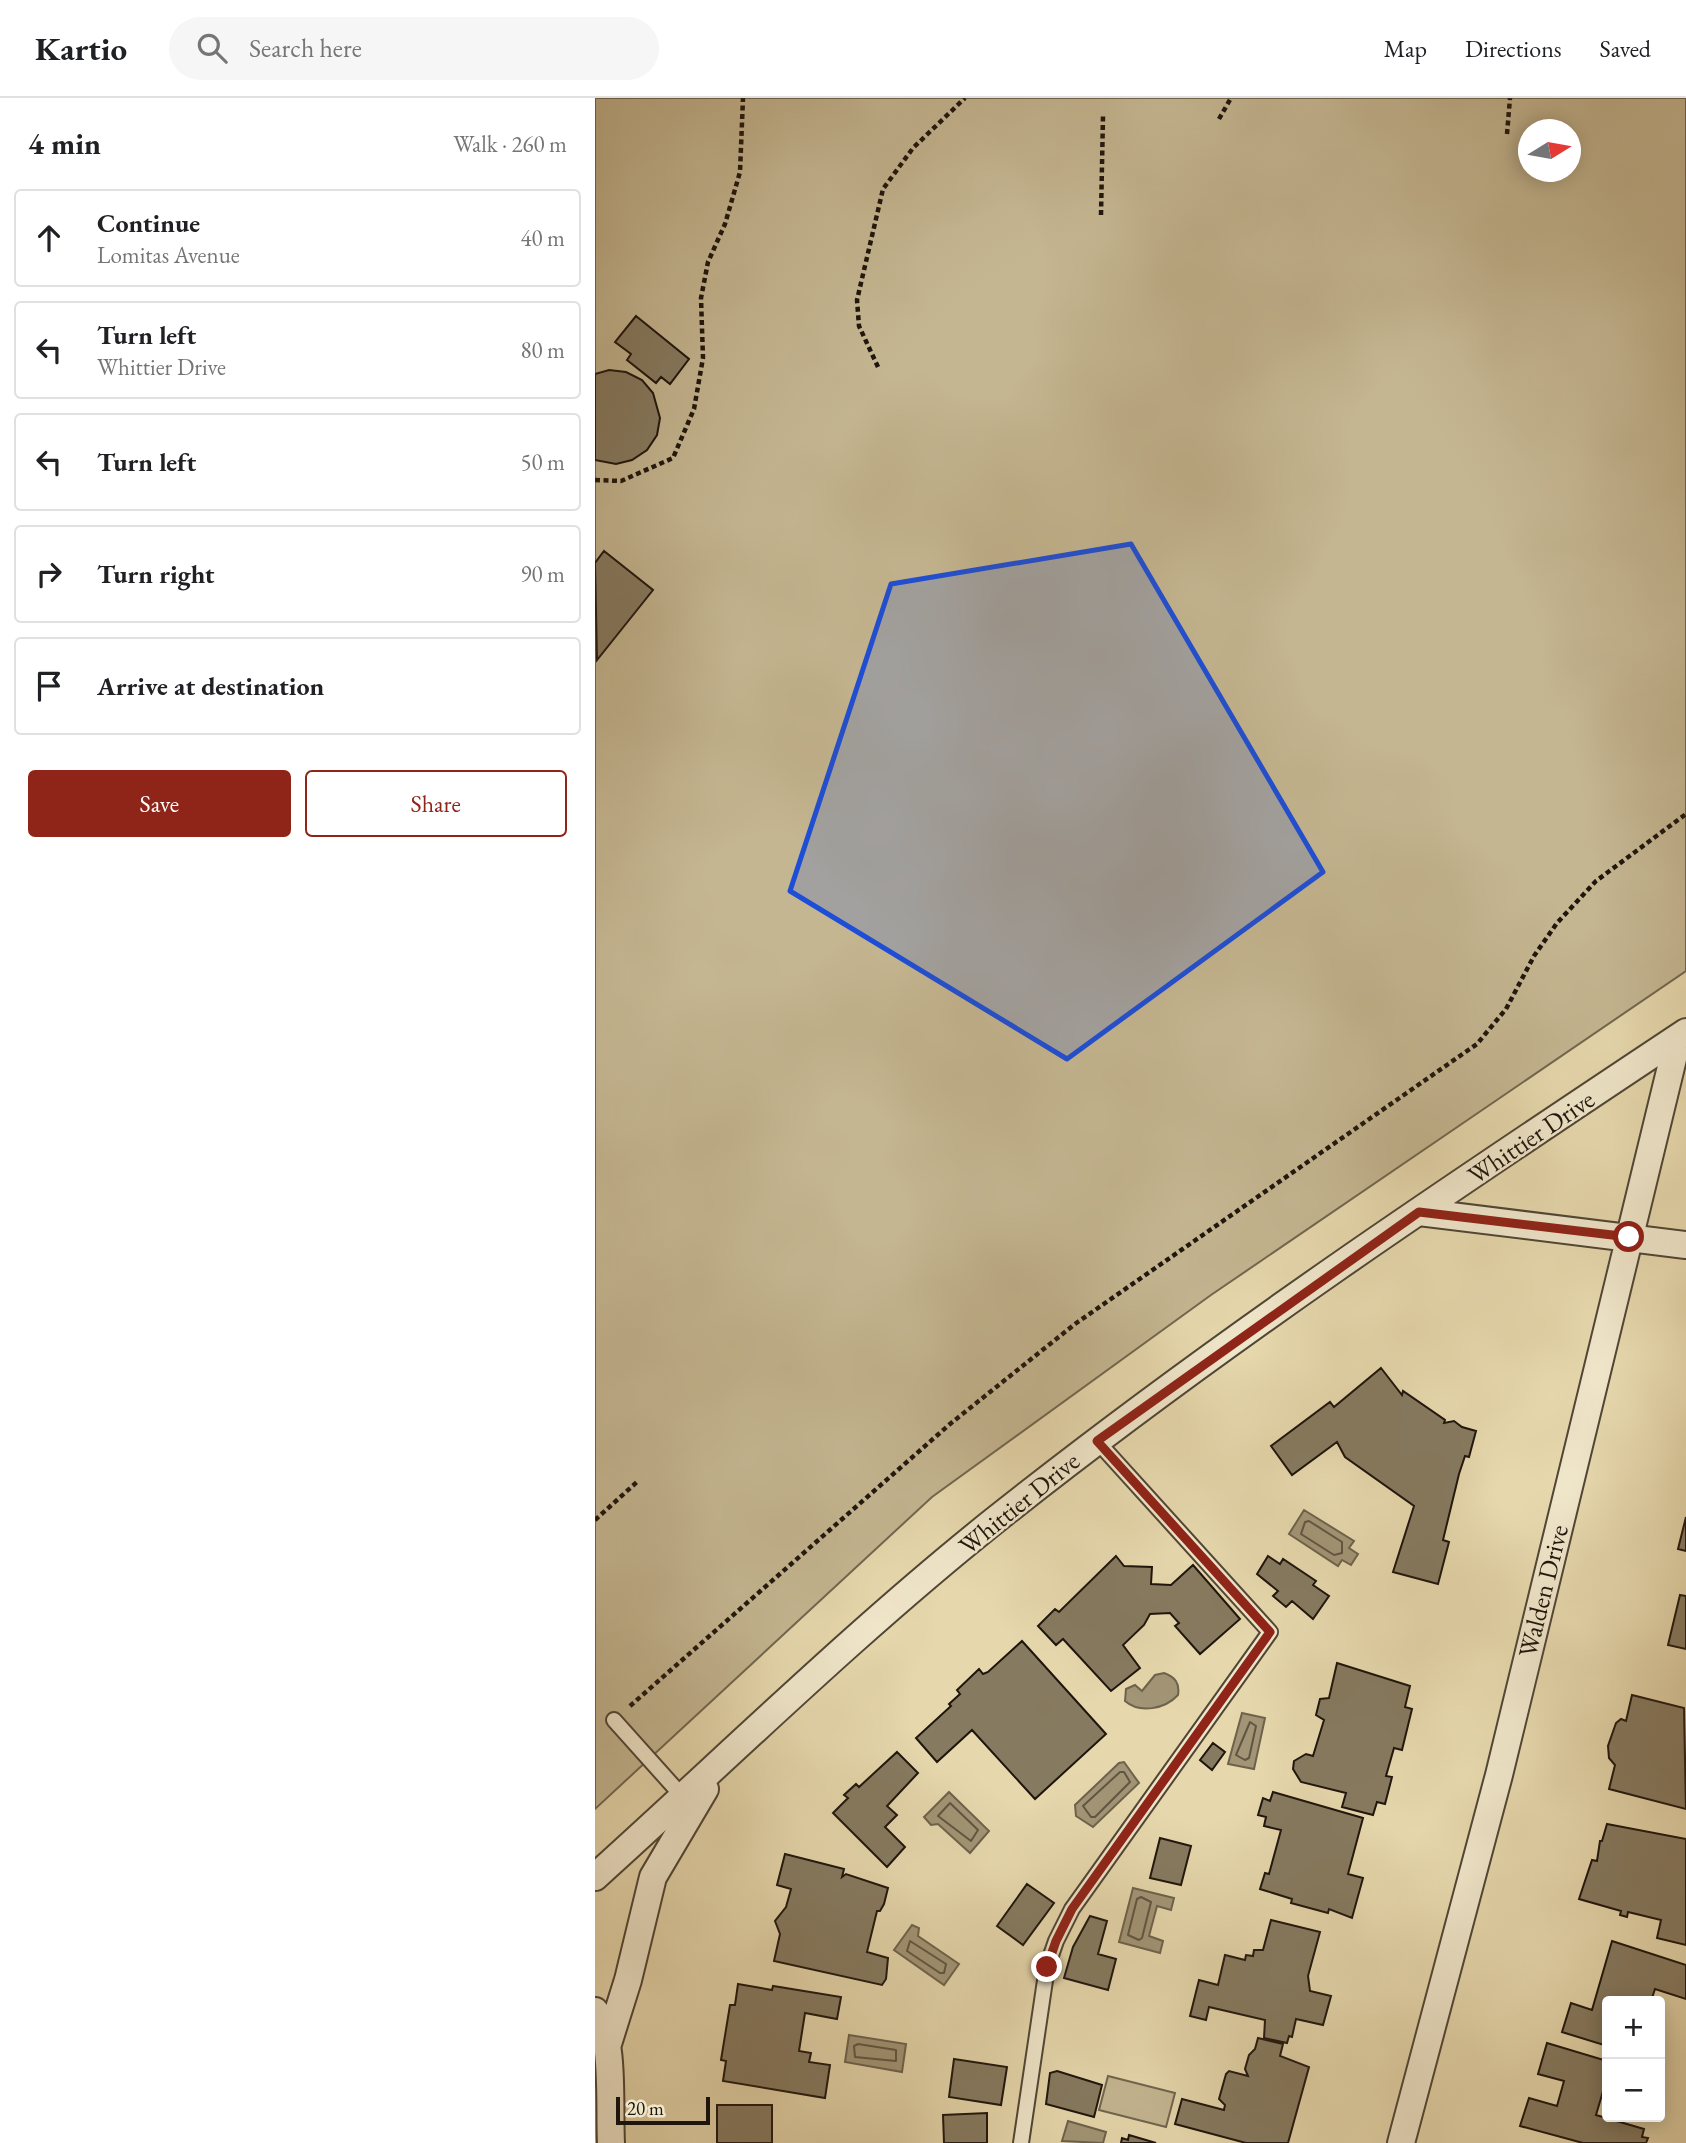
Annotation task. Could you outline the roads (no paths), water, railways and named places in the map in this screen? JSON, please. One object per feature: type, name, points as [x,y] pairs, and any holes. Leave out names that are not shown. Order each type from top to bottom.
[{"type":"street","name":"Whittier Drive","points":[[595,1877],[902,1600],[1097,1441],[1419,1212],[1682,1035]]},
{"type":"street","name":"Walden Drive","points":[[1401,2143],[1496,1788],[1629,1237],[1682,1035]]},
{"type":"street","points":[[1419,1212],[1686,1245]]},
{"type":"street","points":[[607,2047],[653,1877],[720,1764]]},
{"type":"street","points":[[595,2011],[600,2017],[607,2047],[611,2143]]},
{"type":"lane","points":[[1021,2143],[1047,1967],[1056,1941],[1072,1909],[1270,1632],[1097,1441]]},
{"type":"lane","points":[[614,1720],[684,1797]]},
{"type":"water","points":[[1304,1510],[1354,1541],[1349,1548],[1358,1554],[1351,1565],[1342,1560],[1338,1566],[1289,1534]]},
{"type":"water","points":[[1164,1673],[1177,1684],[1178,1695],[1173,1700],[1145,1709],[1125,1701],[1126,1689],[1135,1685],[1142,1691],[1155,1675]]},
{"type":"water","points":[[1242,1713],[1265,1718],[1254,1769],[1228,1764]]},
{"type":"water","points":[[1124,1762],[1139,1783],[1093,1827],[1076,1816],[1075,1805],[1119,1763]]},
{"type":"water","points":[[949,1792],[989,1831],[970,1853],[938,1824],[931,1825],[924,1817]]},
{"type":"water","points":[[1133,1888],[1174,1898],[1171,1910],[1157,1906],[1149,1936],[1163,1941],[1160,1953],[1119,1942]]},
{"type":"water","points":[[912,1925],[919,1928],[918,1936],[959,1964],[944,1985],[894,1950]]},
{"type":"water","points":[[849,2035],[906,2044],[902,2072],[845,2062]]},
{"type":"water","points":[[1068,2121],[1106,2132],[1103,2143],[1062,2141]]}]
